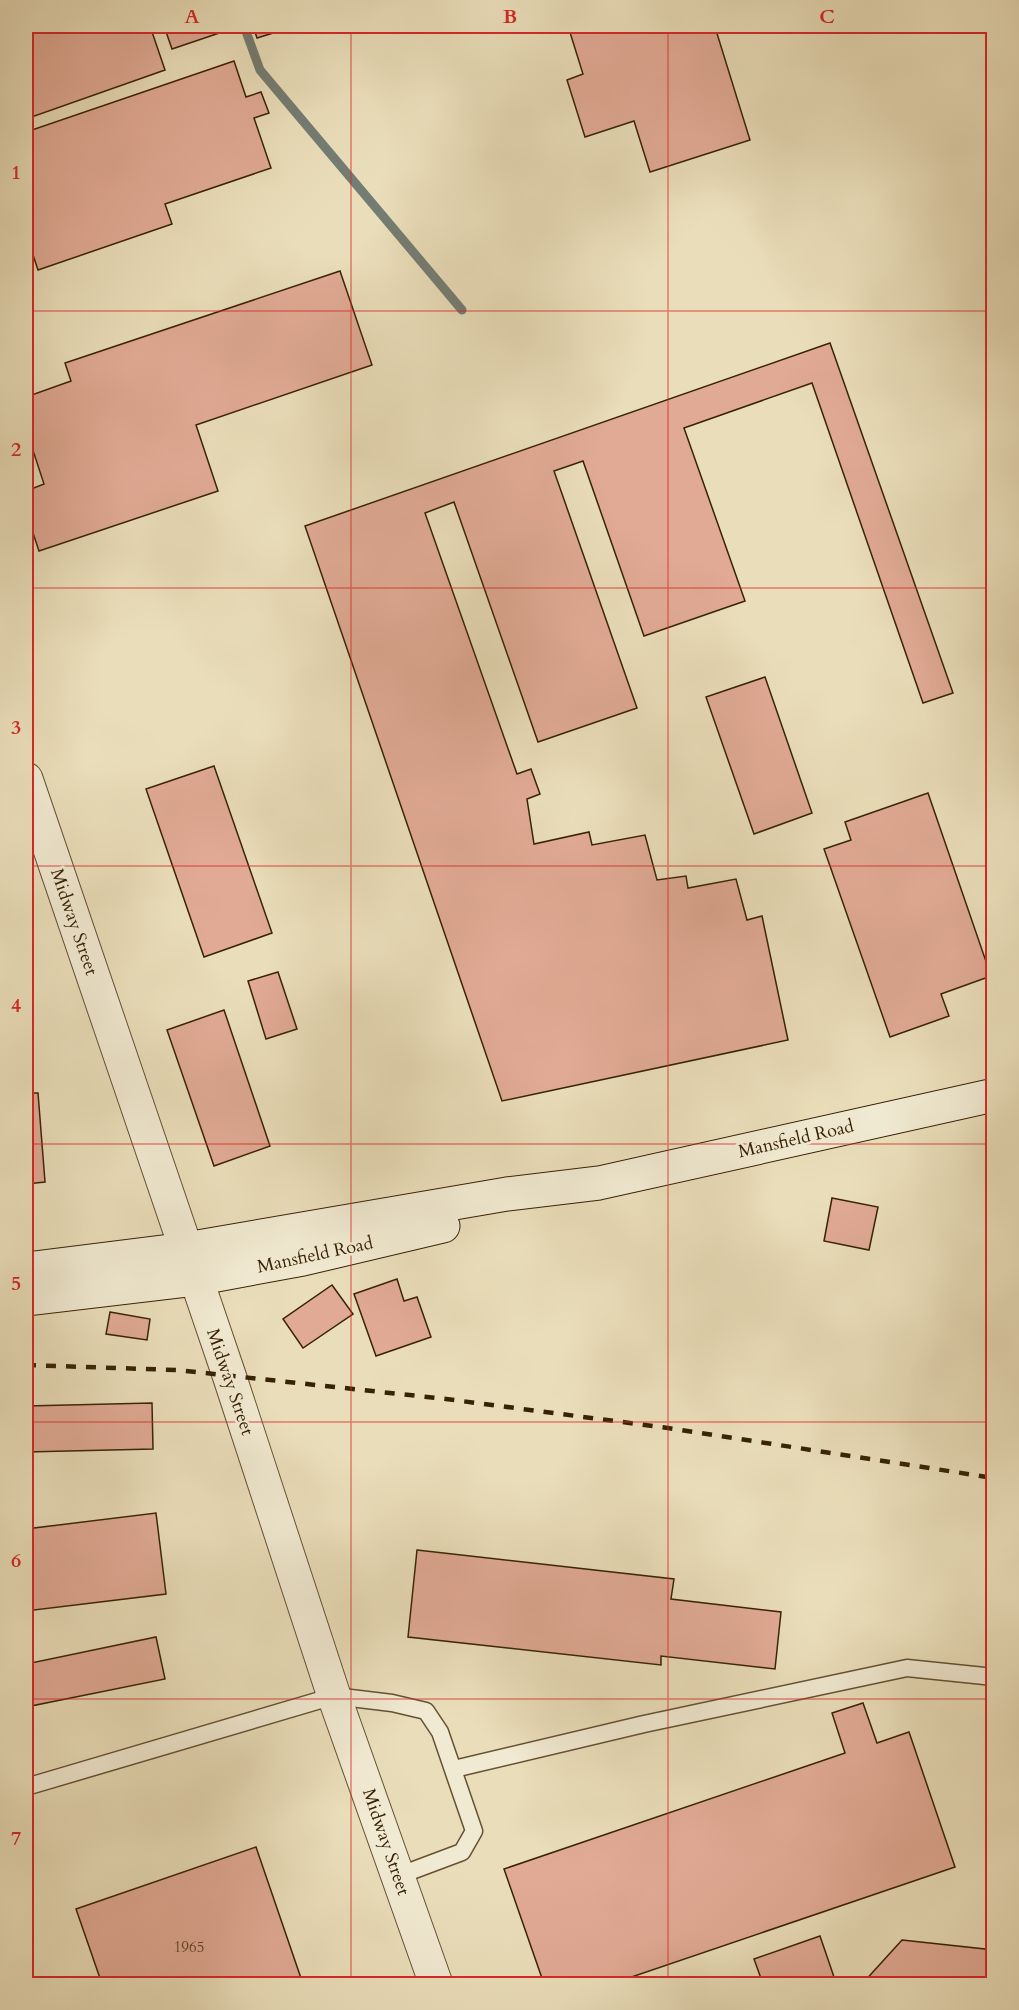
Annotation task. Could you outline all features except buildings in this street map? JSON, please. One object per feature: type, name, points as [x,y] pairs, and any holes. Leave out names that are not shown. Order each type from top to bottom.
[{"type":"street","name":"Midway Street","points":[[26,779],[334,1696],[436,1984]]},
{"type":"street","name":"Mansfield Road","points":[[26,1269],[303,1259],[543,1202],[599,1183],[993,1095]]},
{"type":"street","name":"Mansfield Road","points":[[26,1299],[190,1264]]},
{"type":"lane","points":[[454,1769],[656,1721],[907,1668],[993,1677]]},
{"type":"lane","points":[[26,1787],[334,1696],[392,1703],[426,1711],[440,1732],[474,1831],[462,1852],[398,1876]]},
{"type":"waterway","points":[[244,26],[260,70],[462,310]]},
{"type":"railway","points":[[26,1365],[177,1370],[446,1399],[668,1428],[994,1478]]}]
